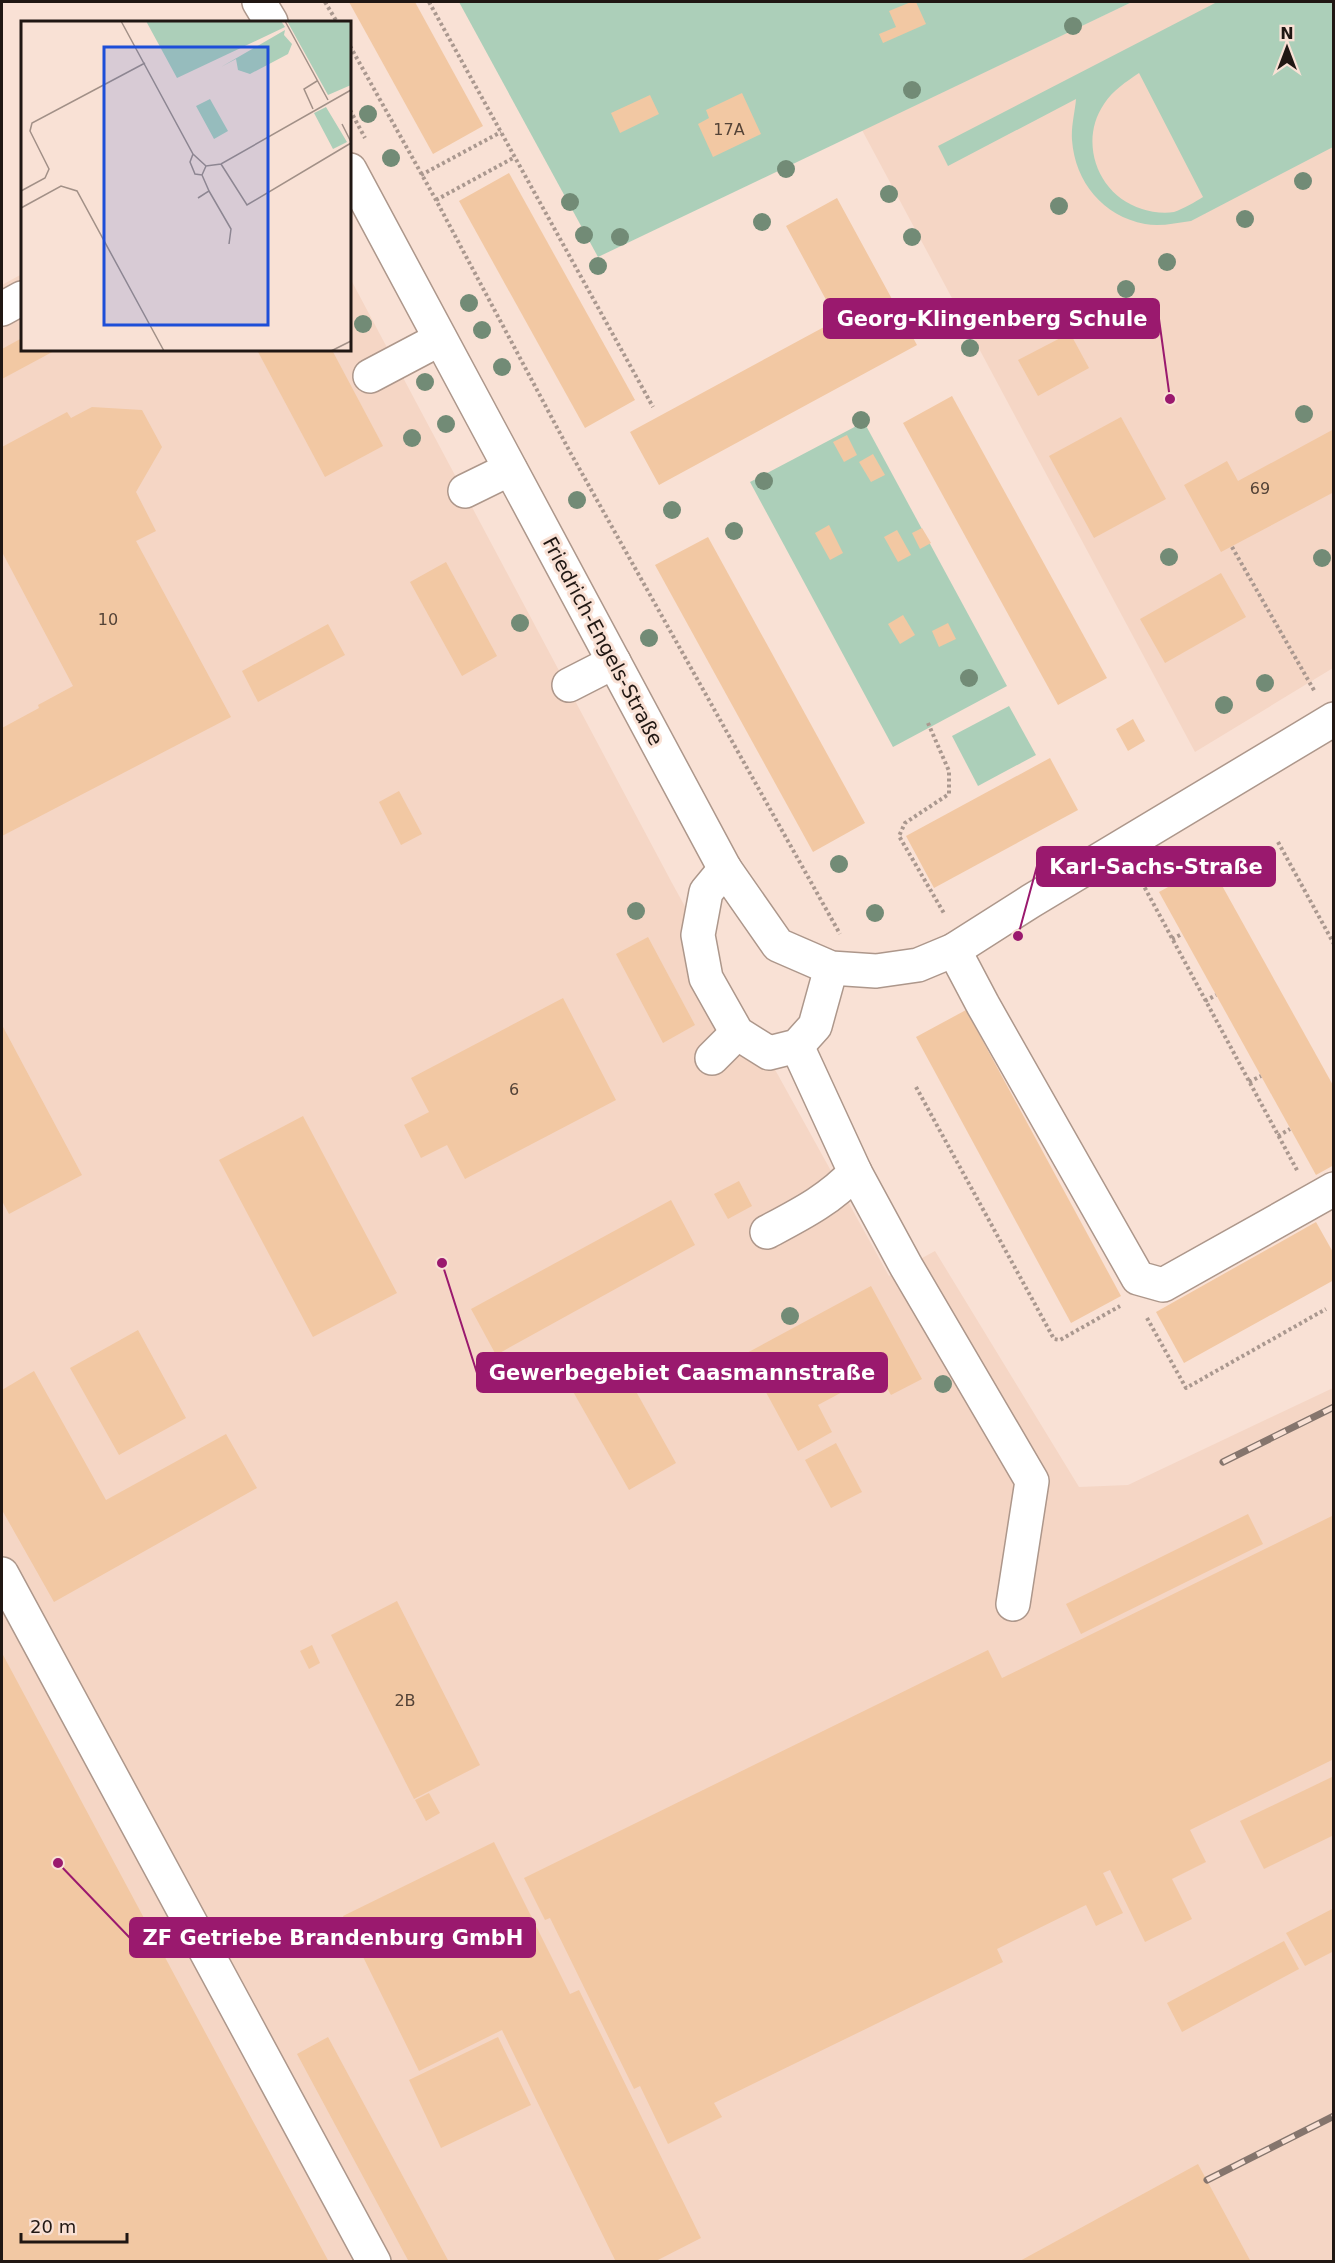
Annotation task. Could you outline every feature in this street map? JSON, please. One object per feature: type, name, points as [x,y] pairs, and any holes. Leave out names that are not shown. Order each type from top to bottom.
[{"type":"street","points":[[259,2],[270,21]]},
{"type":"street","name":"Friedrich-Engels-Straße","points":[[351,172],[725,869],[778,945],[836,953],[876,971],[918,964],[954,950],[1326,709]]},
{"type":"street","points":[[2,309],[21,299]]},
{"type":"street","points":[[370,376],[440,339]]},
{"type":"street","points":[[465,491],[510,469]]},
{"type":"street","points":[[569,685],[614,662]]},
{"type":"street","points":[[725,869],[706,892],[698,935],[706,978],[737,1033],[769,1053],[797,1046],[815,1026],[836,953]]},
{"type":"street","points":[[954,950],[1144,1288],[1163,1285],[1323,1195]]},
{"type":"street","points":[[712,1058],[737,1033]]},
{"type":"street","points":[[797,1046],[855,1172],[906,1266],[1032,1481],[1013,1604]]},
{"type":"street","points":[[767,1232],[841,1188],[855,1172]]},
{"type":"street","points":[[2,1574],[374,2262]]},
{"type":"path","points":[[325,2],[335,21]]},
{"type":"path","points":[[429,2],[653,407]]},
{"type":"path","points":[[351,48],[436,200],[836,953]]},
{"type":"path","points":[[421,175],[501,132]]},
{"type":"path","points":[[436,200],[515,157]]},
{"type":"path","points":[[1232,547],[1326,709]]},
{"type":"path","points":[[928,723],[949,771],[949,795],[905,823],[899,836],[947,918],[937,922]]},
{"type":"path","points":[[1278,842],[1334,944]]},
{"type":"path","points":[[1137,874],[1278,1136],[1323,1195]]},
{"type":"path","points":[[1172,939],[1182,933]]},
{"type":"path","points":[[1205,1001],[1216,995]]},
{"type":"path","points":[[1250,1082],[1261,1076]]},
{"type":"path","points":[[916,1087],[1054,1339],[1060,1340],[1144,1288]]},
{"type":"path","points":[[1278,1136],[1290,1129]]},
{"type":"path","points":[[1144,1288],[1144,1312],[1186,1388],[1326,1309]]},
{"type":"shaded area","points":[[1132,2],[1333,2],[1333,668],[1195,752],[862,130]]},
{"type":"shaded area","points":[[21,275],[21,351],[351,351],[351,280],[672,883],[889,1276],[935,1251],[1079,1487],[1128,1485],[1333,1388],[1333,2261],[2,2261],[2,285]]},
{"type":"green space","points":[[459,2],[1132,2],[598,257]]},
{"type":"green space","points":[[1217,2],[1333,2],[1333,147],[1191,221],[1151,225],[1130,220],[1104,205],[1094,195],[1085,183],[1074,155],[1072,135],[1076,99],[948,166],[938,146]],"holes":[[[1139,73],[1203,197],[1174,212],[1153,212],[1127,202],[1104,180],[1093,150],[1096,119],[1111,95]]]},
{"type":"green space","points":[[864,422],[1007,686],[893,747],[750,482]]},
{"type":"green space","points":[[1009,706],[1036,755],[978,786],[952,736]]},
{"type":"building","points":[[349,2],[415,2],[483,126],[433,154]]},
{"type":"building","points":[[916,2],[926,24],[883,43],[879,34],[896,27],[889,11]]},
{"type":"building","points":[[742,93],[761,134],[713,157],[698,124],[709,118],[706,110]]},
{"type":"building","points":[[650,95],[659,114],[620,133],[611,113]]},
{"type":"building","points":[[509,173],[635,400],[585,428],[459,201]]},
{"type":"building","points":[[837,198],[917,345],[659,485],[630,432],[837,320],[786,226]]},
{"type":"building","points":[[1070,333],[1089,368],[1038,396],[1018,360]]},
{"type":"building","points":[[21,339],[21,351],[54,351],[2,379],[2,349]]},
{"type":"building","points":[[258,351],[333,351],[383,446],[325,477]]},
{"type":"building","points":[[952,396],[1107,678],[1058,705],[903,423]]},
{"type":"building","points":[[92,407],[142,410],[162,447],[136,492],[156,531],[136,541],[231,717],[2,836],[2,728],[73,686],[2,552],[2,447],[67,412],[71,418]]},
{"type":"building","points":[[1121,417],[1166,499],[1094,538],[1049,456]]},
{"type":"building","points":[[1334,429],[1334,492],[1221,552],[1184,485],[1227,461],[1238,481]]},
{"type":"building","points":[[847,435],[857,455],[844,462],[833,442]]},
{"type":"building","points":[[873,454],[885,475],[871,482],[859,462]]},
{"type":"building","points":[[829,525],[843,553],[830,560],[815,533]]},
{"type":"building","points":[[922,528],[931,543],[920,549],[912,533]]},
{"type":"building","points":[[897,530],[911,555],[898,562],[884,537]]},
{"type":"building","points":[[708,537],[865,823],[813,852],[655,565]]},
{"type":"building","points":[[446,562],[497,656],[462,676],[410,582]]},
{"type":"building","points":[[1221,573],[1246,617],[1165,663],[1140,619]]},
{"type":"building","points":[[903,615],[915,635],[900,644],[888,624]]},
{"type":"building","points":[[948,623],[956,639],[939,647],[932,631]]},
{"type":"building","points":[[328,624],[345,655],[258,702],[242,671]]},
{"type":"building","points":[[1133,719],[1145,741],[1128,751],[1116,729]]},
{"type":"building","points":[[1050,758],[1078,810],[934,888],[906,836]]},
{"type":"building","points":[[399,791],[422,834],[401,845],[379,802]]},
{"type":"building","points":[[1210,864],[1334,1087],[1334,1165],[1316,1175],[1159,892]]},
{"type":"building","points":[[648,937],[695,1025],[663,1043],[616,954]]},
{"type":"building","points":[[563,998],[616,1100],[465,1179],[447,1145],[421,1158],[404,1125],[429,1112],[411,1078]]},
{"type":"building","points":[[966,1010],[1121,1296],[1071,1323],[916,1037]]},
{"type":"building","points":[[2,1025],[82,1175],[9,1214],[2,1201]]},
{"type":"building","points":[[303,1116],[397,1293],[313,1337],[219,1160]]},
{"type":"building","points":[[739,1181],[752,1206],[728,1219],[714,1194]]},
{"type":"building","points":[[671,1200],[695,1245],[496,1355],[471,1309]]},
{"type":"building","points":[[1316,1222],[1334,1254],[1334,1280],[1184,1363],[1156,1312]]},
{"type":"building","points":[[871,1286],[922,1379],[891,1395],[878,1373],[818,1405],[832,1432],[798,1451],[745,1354]]},
{"type":"building","points":[[138,1330],[186,1418],[119,1455],[70,1368]]},
{"type":"building","points":[[619,1361],[676,1463],[629,1490],[571,1388]]},
{"type":"building","points":[[34,1371],[106,1500],[226,1434],[257,1488],[54,1602],[2,1510],[2,1390]]},
{"type":"building","points":[[836,1443],[862,1492],[831,1508],[805,1460]]},
{"type":"building","points":[[1248,1514],[1263,1544],[1081,1634],[1066,1604]]},
{"type":"building","points":[[1334,1515],[1334,1759],[1190,1830],[1206,1862],[1172,1879],[1192,1919],[1145,1942],[1110,1870],[1103,1873],[1123,1913],[1096,1926],[1086,1905],[997,1949],[1003,1962],[714,2103],[722,2117],[668,2144],[640,2086],[634,2089],[550,1918],[545,1920],[524,1878],[988,1650],[1002,1678]]},
{"type":"building","points":[[397,1601],[480,1765],[414,1799],[331,1635]]},
{"type":"building","points":[[312,1645],[320,1663],[309,1669],[300,1651]]},
{"type":"building","points":[[2,1653],[227,2073],[329,2262],[2,2262]]},
{"type":"building","points":[[1334,1776],[1334,1835],[1264,1869],[1240,1821]]},
{"type":"building","points":[[429,1793],[440,1813],[426,1821],[415,1800]]},
{"type":"building","points":[[494,1842],[570,1994],[579,1990],[701,2238],[654,2262],[616,2262],[502,2030],[419,2071],[343,1916]]},
{"type":"building","points":[[1334,1908],[1334,1951],[1305,1966],[1286,1933]]},
{"type":"building","points":[[1284,1941],[1299,1969],[1182,2032],[1167,2003]]},
{"type":"building","points":[[328,2037],[449,2262],[409,2262],[297,2054]]},
{"type":"building","points":[[498,2037],[531,2105],[441,2148],[409,2080]]},
{"type":"building","points":[[1198,2164],[1251,2262],[1018,2262]]},
{"type":"railway","points":[[1223,1462],[1334,1407]]},
{"type":"railway","points":[[1207,2180],[1334,2116]]},
{"type":"place","name":"Georg-Klingenberg Schule","points":[[1170,399]]},
{"type":"place","name":"Karl-Sachs-Straße","points":[[1018,936]]},
{"type":"place","name":"Gewerbegebiet Caasmannstraße","points":[[442,1263]]},
{"type":"place","name":"ZF Getriebe Brandenburg GmbH","points":[[58,1863]]}]
